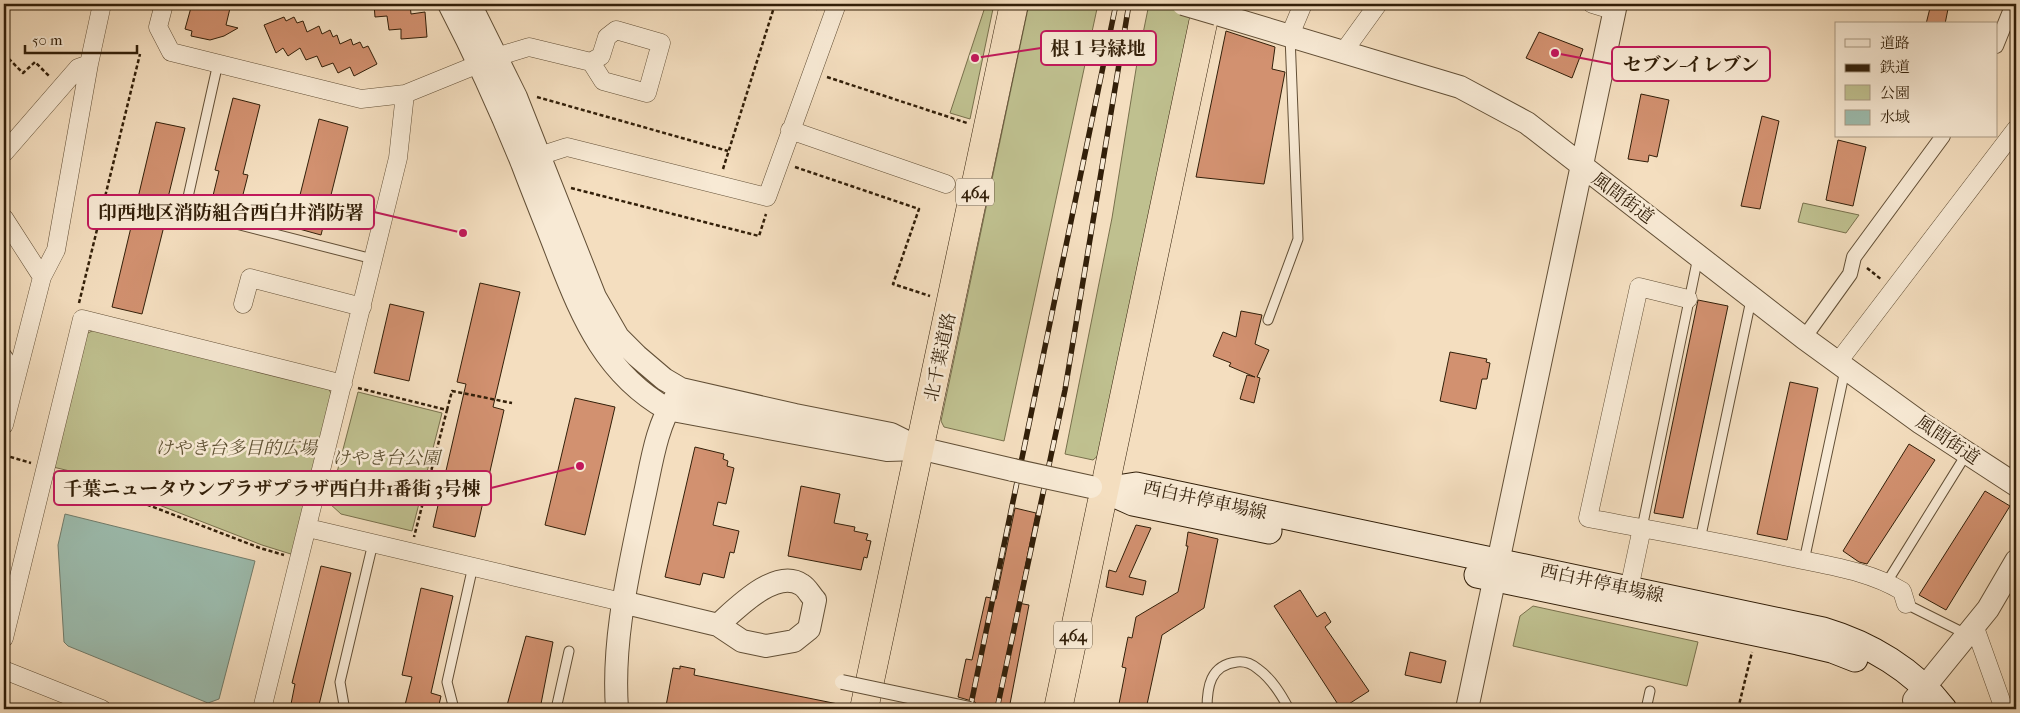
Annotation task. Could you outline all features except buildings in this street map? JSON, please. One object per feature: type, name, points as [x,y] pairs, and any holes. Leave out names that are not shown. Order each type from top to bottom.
[{"type":"highway","name":"北千葉道路","points":[[864,709],[926,450],[936,380],[1014,4]]},
{"type":"highway","name":"464","points":[[1058,709],[1098,489],[1212,9]]},
{"type":"main road","name":"西白井停車場線","points":[[1098,489],[1136,485],[1832,650],[1862,662],[1920,698],[1944,709]]},
{"type":"main road","name":"西白井停車場線","points":[[1497,571],[1630,589],[1797,624],[1844,636],[1882,654],[1920,698]]},
{"type":"street","points":[[4,425],[42,277],[56,250],[89,64],[102,4]]},
{"type":"street","points":[[164,4],[158,27],[171,52],[361,99],[405,94],[487,61],[529,47],[591,62]]},
{"type":"street","points":[[449,4],[487,61],[516,97],[595,297],[604,314],[618,336],[637,356],[664,379],[681,388],[796,415],[891,434],[926,450],[1098,489]]},
{"type":"street","points":[[470,4],[496,99],[579,309],[602,350],[624,375],[652,401],[667,409],[887,450],[926,450]]},
{"type":"street","points":[[538,156],[567,147],[767,197],[836,4]]},
{"type":"street","name":"風間街道","points":[[1184,4],[1212,9],[1460,87],[1527,123],[1804,338],[1920,423],[2016,485]]},
{"type":"street","points":[[1290,35],[1303,4]]},
{"type":"street","points":[[1344,51],[1378,4]]},
{"type":"street","points":[[1467,709],[1616,7],[1592,4]]},
{"type":"street","points":[[1998,41],[2013,4]]},
{"type":"street","points":[[4,153],[78,68],[89,64]]},
{"type":"street","points":[[262,709],[308,528],[349,386],[362,307],[398,158],[405,94]]},
{"type":"street","points":[[1842,365],[1894,289],[2016,129]]},
{"type":"street","points":[[790,130],[946,184]]},
{"type":"street","points":[[1804,338],[1850,274],[1854,257],[1942,138]]},
{"type":"street","points":[[4,218],[42,277]]},
{"type":"street","points":[[243,304],[250,278],[362,307]]},
{"type":"street","points":[[1688,299],[1639,287],[1588,518],[1861,573],[1888,582],[1902,591],[1906,604]]},
{"type":"street","points":[[4,638],[82,319],[349,386]]},
{"type":"street","points":[[617,709],[615,666],[622,602],[655,447],[667,409],[681,388]]},
{"type":"street","points":[[308,528],[718,625]]},
{"type":"street","points":[[1630,589],[1642,528]]},
{"type":"street","points":[[1920,698],[1988,609],[2016,561]]},
{"type":"street","points":[[1971,630],[2004,709]]},
{"type":"street","points":[[4,670],[102,709]]},
{"type":"street","points":[[842,682],[970,709]]},
{"type":"lane","points":[[1268,320],[1298,239],[1290,35]]},
{"type":"lane","points":[[218,63],[186,206],[189,212],[373,259]]},
{"type":"lane","points":[[1642,528],[1698,255]]},
{"type":"lane","points":[[1700,540],[1752,297]]},
{"type":"lane","points":[[4,351],[17,370]]},
{"type":"lane","points":[[1804,561],[1842,365]]},
{"type":"lane","points":[[1888,582],[1967,453]]},
{"type":"lane","points":[[343,709],[340,682],[372,543]]},
{"type":"lane","points":[[454,709],[447,682],[473,566]]},
{"type":"lane","points":[[1906,604],[1971,630]]},
{"type":"lane","points":[[556,709],[570,651]]},
{"type":"lane","points":[[1207,709],[1207,693],[1212,677],[1218,668],[1232,662],[1244,661],[1257,668],[1271,680],[1289,709]]},
{"type":"lane","points":[[1646,709],[1650,691]]},
{"type":"path","points":[[718,185],[776,4]]},
{"type":"path","points":[[4,54],[23,73],[35,62],[61,88]]},
{"type":"path","points":[[80,303],[140,54]]},
{"type":"path","points":[[812,72],[971,125]]},
{"type":"path","points":[[530,96],[728,151]]},
{"type":"path","points":[[780,162],[919,209],[893,284],[936,298]]},
{"type":"path","points":[[565,188],[570,187],[759,236],[767,209],[767,197]]},
{"type":"path","points":[[1854,257],[1894,289]]},
{"type":"path","points":[[349,386],[446,410]]},
{"type":"path","points":[[414,537],[452,391],[512,403]]},
{"type":"path","points":[[4,455],[31,463]]},
{"type":"path","points":[[74,476],[260,548],[290,556]]},
{"type":"path","points":[[1738,709],[1753,647]]},
{"type":"green space","points":[[986,4],[994,4],[970,119],[950,113]]},
{"type":"green space","points":[[1029,4],[1098,4],[1004,441],[944,427],[941,421]]},
{"type":"green space","points":[[1149,4],[1196,4],[1102,452],[1093,460],[1065,454],[1112,218],[1137,63]]},
{"type":"green space","points":[[1803,203],[1859,215],[1846,233],[1798,222]]},
{"type":"green space","name":"けやき台多目的広場","points":[[96,329],[328,387],[333,398],[294,555],[262,545],[74,472],[53,467],[86,334]]},
{"type":"green space","name":"けやき台公園","points":[[358,392],[442,413],[412,531],[341,514],[329,503]]},
{"type":"green space","points":[[1533,606],[1698,642],[1687,686],[1513,646],[1520,616]]},
{"type":"water","points":[[65,514],[255,561],[219,699],[208,703],[68,646],[64,642],[58,545]]},
{"type":"railway","points":[[970,709],[1116,4]]},
{"type":"railway","points":[[997,709],[1065,390],[1129,4]]},
{"type":"place","name":"セブン-イレブン","points":[[1555,53]]},
{"type":"place","name":"根１号緑地","points":[[975,58]]},
{"type":"place","name":"印西地区消防組合西白井消防署","points":[[463,233]]},
{"type":"place","name":"千葉ニュータウンプラザプラザ西白井1番街 3号棟","points":[[580,466]]}]
